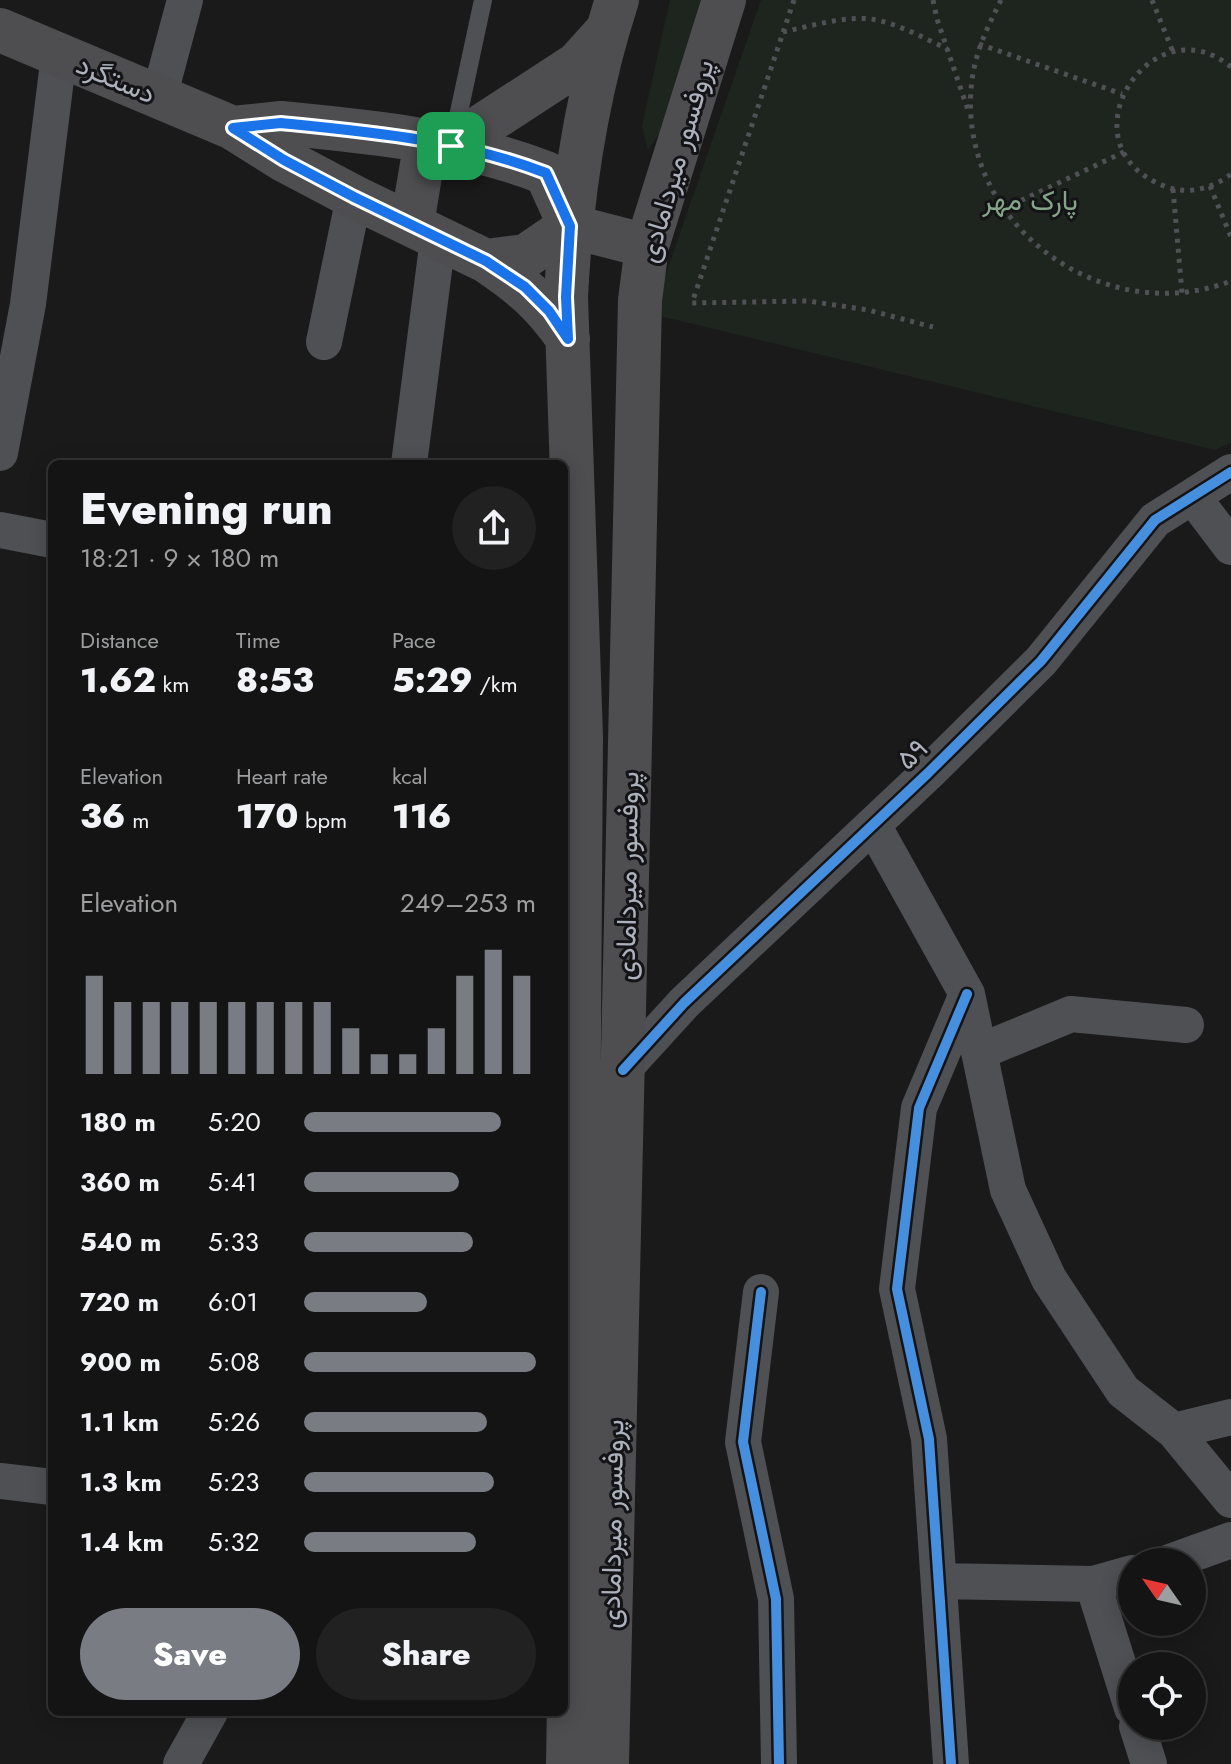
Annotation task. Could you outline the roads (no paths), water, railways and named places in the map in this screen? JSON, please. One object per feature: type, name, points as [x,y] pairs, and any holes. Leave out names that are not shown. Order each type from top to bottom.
[{"type":"main road","name":"پروفسور میردامادی","points":[[607,1764],[640,300],[647,246],[724,0]]},
{"type":"main road","points":[[425,232],[439,143],[577,64],[612,16]]},
{"type":"main road","name":"پروفسور میردامادی","points":[[568,1764],[571,1165],[581,737],[566,297],[570,226],[612,16]]},
{"type":"main road","name":"دستگرد","points":[[0,30],[233,128],[284,160],[354,197],[486,261],[525,287],[549,311],[568,339]]},
{"type":"main road","name":"دستگرد","points":[[233,128],[281,123],[391,134],[503,157],[546,173],[570,226]]},
{"type":"main road","points":[[486,261],[526,256],[570,226],[647,246]]},
{"type":"street","points":[[159,97],[185,0]]},
{"type":"street","points":[[0,453],[28,304],[59,55]]},
{"type":"street","points":[[324,342],[354,197]]},
{"type":"street","points":[[409,460],[425,232]]},
{"type":"street","name":"۵۹","points":[[623,1070],[684,1003],[1041,661],[1155,520],[1231,472]]},
{"type":"street","points":[[1193,497],[1231,547]]},
{"type":"street","points":[[0,530],[48,539]]},
{"type":"street","points":[[873,825],[967,994],[1008,1190],[1049,1279],[1123,1391],[1174,1431],[1231,1500]]},
{"type":"street","points":[[951,1764],[929,1439],[897,1289],[919,1108],[967,994]]},
{"type":"street","points":[[979,1052],[1071,1014],[1186,1025]]},
{"type":"street","points":[[761,1292],[743,1442],[776,1599],[779,1764]]},
{"type":"street","points":[[1174,1431],[1231,1417]]},
{"type":"street","points":[[0,1481],[48,1487]]},
{"type":"street","points":[[1206,1549],[1231,1540]]},
{"type":"street","points":[[940,1581],[1093,1584],[1118,1577]]},
{"type":"street","points":[[1093,1584],[1118,1663]]},
{"type":"street","points":[[181,1764],[208,1716]]},
{"type":"street","points":[[1141,1740],[1149,1764]]},
{"type":"lane","points":[[439,143],[483,0]]},
{"type":"park label","name":"پارک مهر","points":[[1030,200]]}]
